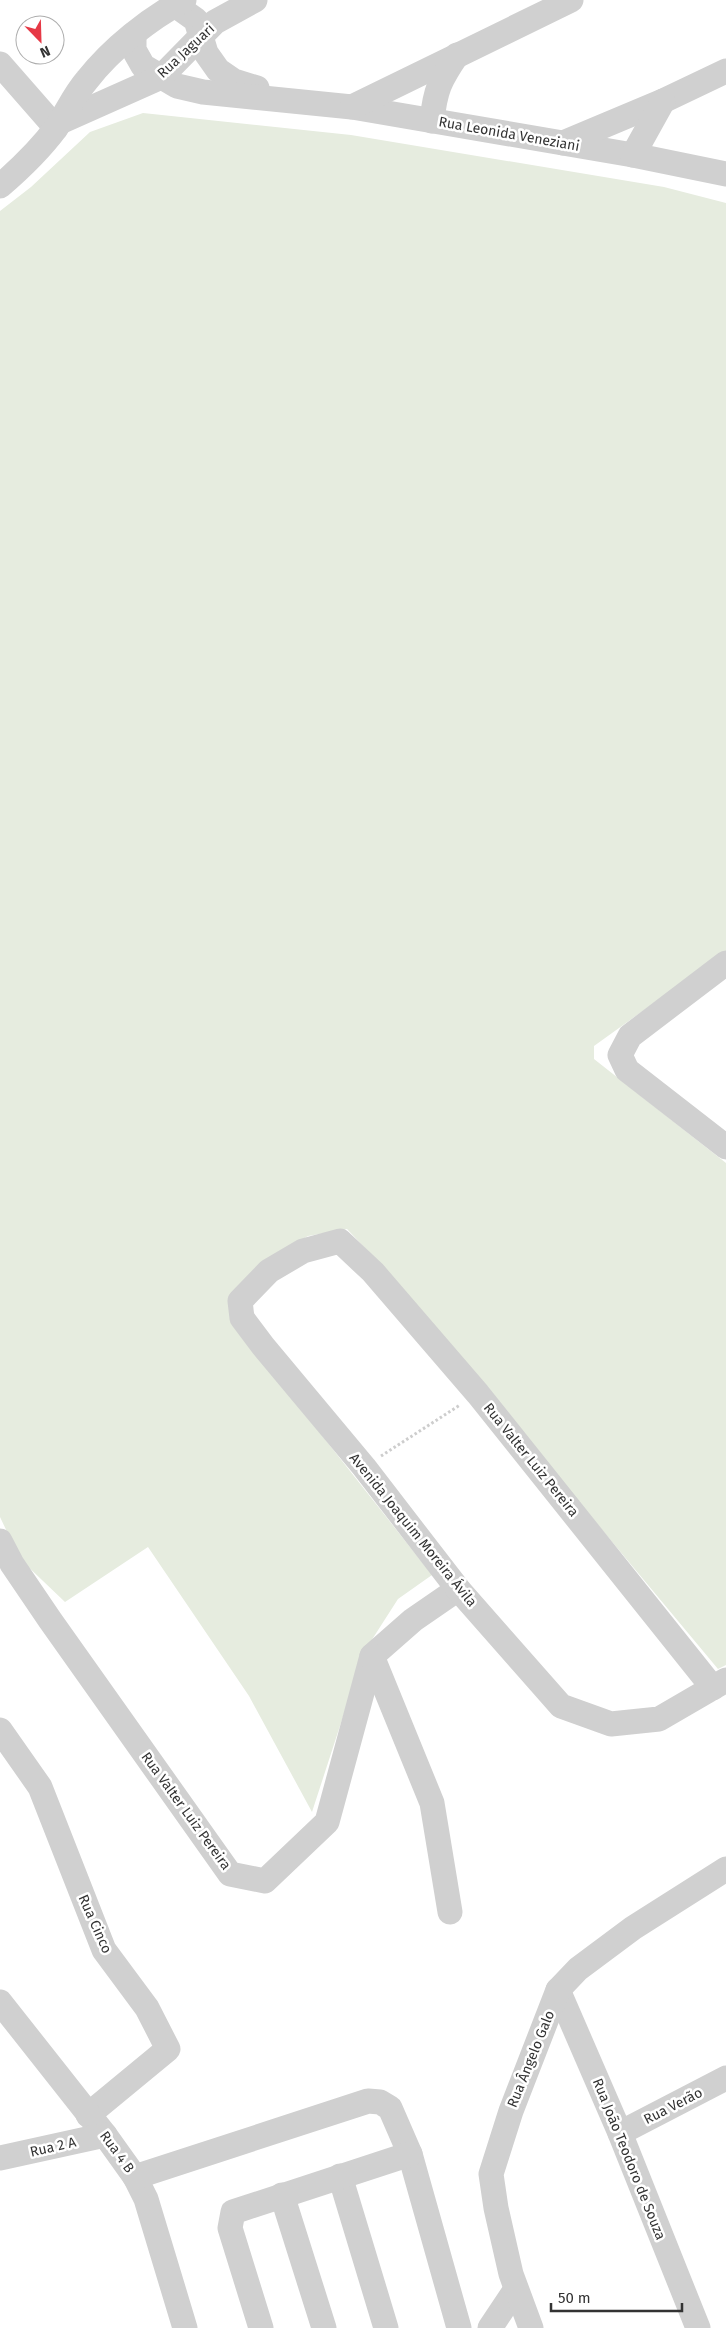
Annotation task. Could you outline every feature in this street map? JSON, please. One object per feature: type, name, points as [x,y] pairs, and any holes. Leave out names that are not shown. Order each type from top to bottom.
[{"type":"street","name":"Rua Jaguari","points":[[58,125],[161,77],[215,22],[255,0]]},
{"type":"street","points":[[352,107],[571,0]]},
{"type":"street","name":"Rua Jaguari","points":[[0,186],[31,160],[58,125],[71,100],[88,78],[134,34],[180,2]]},
{"type":"street","points":[[180,2],[196,20],[206,53],[218,70],[234,80],[290,99]]},
{"type":"street","points":[[134,34],[134,50],[143,66],[177,86],[204,92],[290,99]]},
{"type":"street","points":[[432,121],[434,96],[442,75],[457,55]]},
{"type":"street","points":[[0,64],[58,125]]},
{"type":"street","points":[[563,143],[663,101],[726,71]]},
{"type":"street","name":"Rua Leonida Veneziani","points":[[290,99],[352,107],[633,155],[726,174]]},
{"type":"street","points":[[633,155],[663,101]]},
{"type":"street","points":[[720,1133],[627,1070],[620,1056],[622,1048],[630,1036],[726,963]]},
{"type":"street","name":"Rua Valter Luiz Pereira","points":[[340,1241],[373,1272],[478,1394],[719,1684]]},
{"type":"street","name":"Avenida Joaquim Moreira Ávila","points":[[340,1241],[304,1251],[269,1271],[240,1301],[242,1318],[364,1468],[458,1589],[561,1706],[610,1724],[659,1720],[719,1684]]},
{"type":"street","name":"Rua Valter Luiz Pereira","points":[[0,1541],[12,1564],[50,1620],[230,1874],[265,1880],[326,1822],[372,1656]]},
{"type":"street","points":[[450,1912],[432,1803],[372,1656],[413,1620],[458,1589]]},
{"type":"street","name":"Rua Cinco","points":[[0,1730],[40,1788],[104,1950],[147,2008],[168,2049],[88,2115]]},
{"type":"street","name":"Rua Ângelo Galo","points":[[531,2328],[516,2289],[496,2208],[491,2174],[511,2111],[558,1990],[578,1968],[633,1928],[726,1869]]},
{"type":"street","name":"Rua João Teodoro de Souza","points":[[558,1990],[620,2133],[698,2328]]},
{"type":"street","name":"Rua 4 B","points":[[0,2002],[105,2135],[135,2177],[146,2199],[185,2328]]},
{"type":"street","name":"Rua Verão","points":[[620,2133],[726,2078]]},
{"type":"street","points":[[135,2177],[368,2102],[380,2102],[390,2108],[410,2154],[458,2328]]},
{"type":"street","name":"Rua 2 A","points":[[0,2158],[105,2135]]},
{"type":"street","points":[[261,2328],[230,2228],[230,2219],[233,2212],[240,2208],[410,2154]]},
{"type":"street","points":[[340,2176],[386,2328]]},
{"type":"street","points":[[282,2195],[324,2328]]},
{"type":"street","points":[[490,2328],[516,2289]]},
{"type":"path","points":[[364,1468],[478,1394]]},
{"type":"shaded area","points":[[143,113],[351,135],[664,187],[726,203],[726,951],[594,1046],[594,1059],[726,1163],[726,1665],[718,1669],[384,1268],[347,1229],[308,1236],[266,1261],[234,1324],[432,1575],[398,1599],[364,1652],[312,1812],[249,1696],[148,1547],[65,1602],[20,1559],[0,1517],[0,211],[31,187],[90,132]]}]
